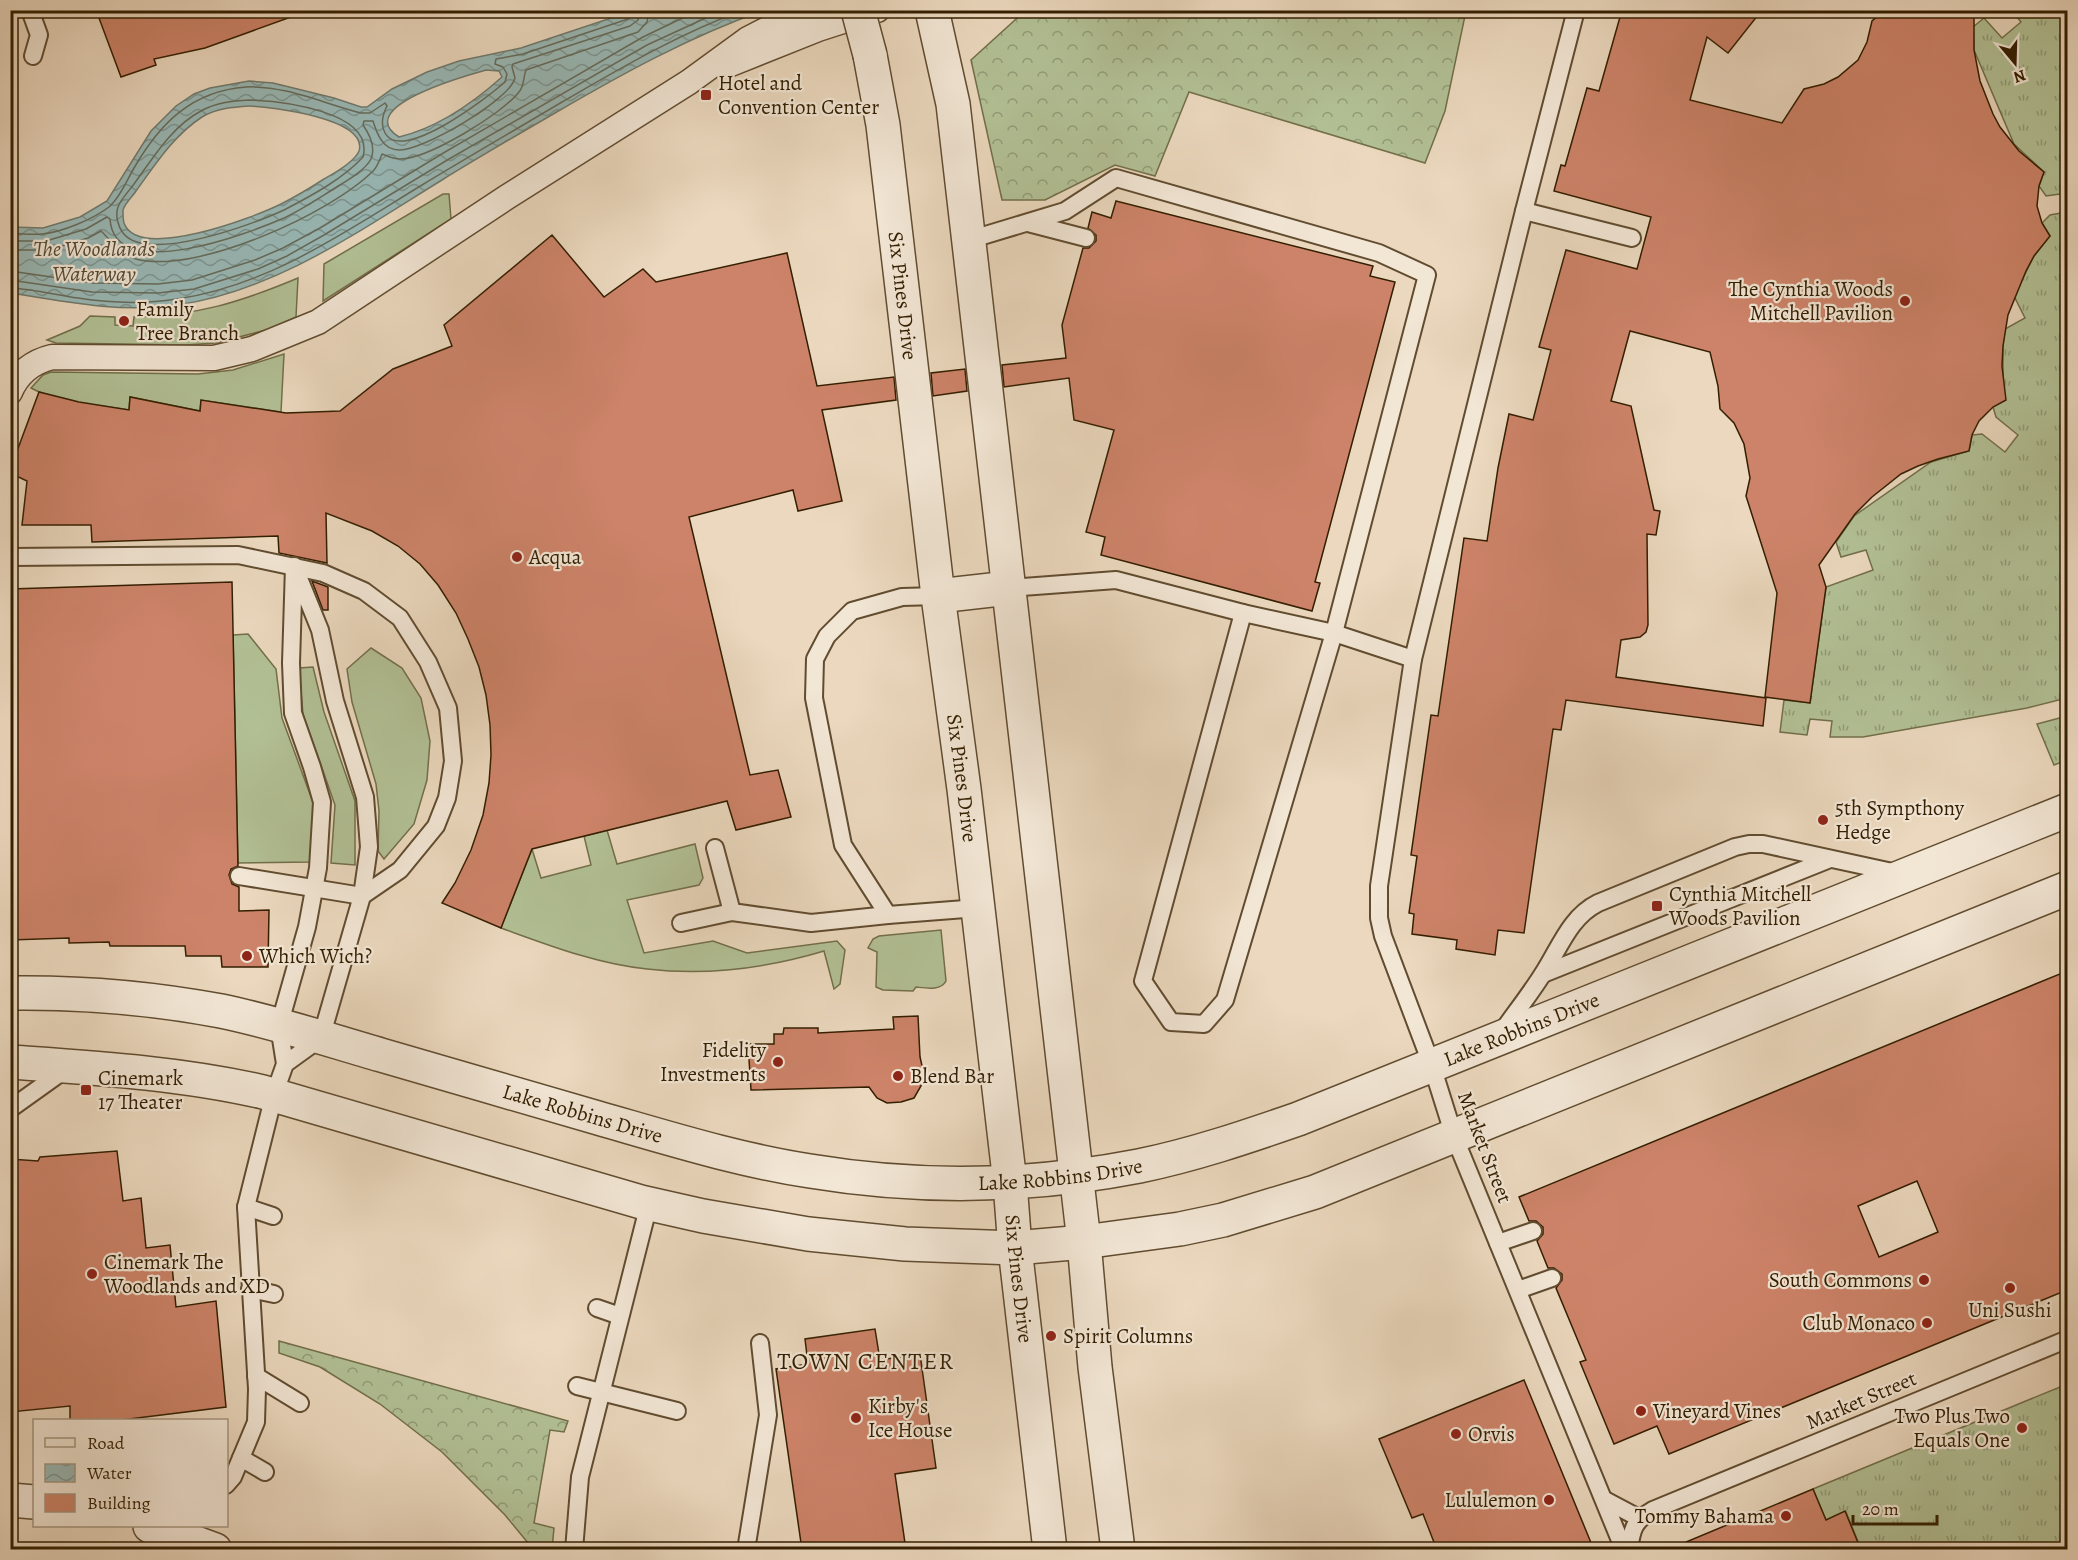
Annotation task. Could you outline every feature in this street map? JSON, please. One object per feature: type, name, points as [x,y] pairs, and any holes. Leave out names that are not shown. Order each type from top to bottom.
[{"type":"street","points":[[10,392],[25,370],[41,360],[52,357],[214,358],[238,354],[283,338],[318,322],[507,197],[688,82],[748,39],[781,22],[813,10]]},
{"type":"street","name":"Six Pines Drive","points":[[858,10],[870,55],[883,125],[978,908],[1050,1550]]},
{"type":"street","points":[[688,82],[782,42],[877,10]]},
{"type":"street","points":[[936,24],[953,104],[1084,1242],[1095,1367],[1118,1550]]},
{"type":"street","points":[[939,596],[1009,588]]},
{"type":"street","name":"Lake Robbins Drive","points":[[10,993],[76,994],[176,1004],[224,1012],[686,1144],[809,1172],[913,1183],[1010,1183],[1143,1165],[1223,1144],[1341,1104],[2067,810]]},
{"type":"street","points":[[10,1062],[70,1065],[226,1083],[274,1095],[556,1179],[703,1216],[808,1234],[905,1244],[1015,1248],[1084,1242],[1223,1221],[1315,1192],[2067,888]]},
{"type":"street","points":[[10,1500],[33,1502]]},
{"type":"street","points":[[154,1527],[201,1538]]},
{"type":"lane","points":[[30,10],[39,35],[33,56]]},
{"type":"lane","name":"Market Street","points":[[1576,10],[1413,659],[1378,901],[1383,936],[1432,1066],[1454,1136],[1624,1550]]},
{"type":"lane","points":[[969,240],[1065,212],[1116,178],[1379,253],[1427,275],[1334,633],[1225,1000],[1204,1024],[1171,1023],[1143,981],[1243,613]]},
{"type":"lane","points":[[1524,211],[1632,238]]},
{"type":"lane","points":[[1026,223],[1086,238]]},
{"type":"lane","points":[[10,557],[238,555],[323,573],[364,591],[400,618],[428,662],[448,708],[453,761],[447,798],[436,826],[400,870],[362,896],[239,876]]},
{"type":"lane","points":[[228,1481],[256,1422],[256,1376],[246,1207],[274,1095],[285,1064],[279,1026],[307,927],[318,868],[322,802],[293,713],[291,663],[294,566]]},
{"type":"lane","points":[[285,1064],[321,1038],[362,896],[369,847],[364,797],[334,701],[320,630],[294,566]]},
{"type":"lane","points":[[1009,588],[1116,580],[1243,613],[1334,633],[1413,659]]},
{"type":"lane","points":[[888,915],[843,845],[814,698],[815,659],[827,636],[852,611],[902,597],[939,596]]},
{"type":"lane","points":[[1494,1042],[1543,974],[1570,927],[1584,911],[1598,903],[1715,855],[1756,844],[1907,876]]},
{"type":"lane","points":[[715,848],[732,912]]},
{"type":"lane","points":[[1543,974],[1830,859]]},
{"type":"lane","points":[[681,923],[732,912],[811,923],[978,908]]},
{"type":"lane","points":[[10,1108],[70,1065]]},
{"type":"lane","points":[[574,1550],[580,1477],[649,1204]]},
{"type":"lane","points":[[246,1207],[273,1216]]},
{"type":"lane","points":[[1498,1243],[1533,1231]]},
{"type":"lane","points":[[1518,1290],[1552,1278]]},
{"type":"lane","points":[[250,1289],[274,1294]]},
{"type":"lane","points":[[597,1308],[620,1316]]},
{"type":"lane","name":"Market Street","points":[[1639,1518],[1653,1510],[2067,1339]]},
{"type":"lane","points":[[746,1550],[768,1415],[760,1343]]},
{"type":"lane","points":[[256,1376],[300,1403]]},
{"type":"lane","points":[[577,1386],[677,1411]]},
{"type":"lane","points":[[240,1458],[265,1472]]},
{"type":"lane","points":[[1605,1500],[1639,1518],[1632,1533],[1629,1550]]},
{"type":"green space","points":[[1026,10],[1466,11],[1445,111],[1425,163],[1189,92],[1155,176],[1115,165],[1045,200],[1002,200],[971,60]]},
{"type":"green space","points":[[2012,11],[2067,11],[2067,193],[2046,196],[2039,186],[2044,172],[2014,144],[1974,50],[1973,27],[1984,18],[2002,38],[2021,22]]},
{"type":"green space","points":[[443,194],[449,194],[451,219],[323,301],[324,264]]},
{"type":"green space","points":[[2067,212],[2067,698],[2027,708],[1863,737],[1830,737],[1832,721],[1810,719],[1807,735],[1780,732],[1784,700],[1810,703],[1826,587],[1873,570],[1866,550],[1841,557],[1836,542],[1854,516],[1931,462],[1969,451],[1972,435],[1982,434],[2005,452],[2018,435],[1996,417],[1993,407],[2003,379],[2005,329],[2025,318],[2014,296],[2034,256],[2050,236],[2042,223],[2050,215]]},
{"type":"green space","points":[[298,278],[296,317],[270,329],[216,343],[186,345],[56,343],[47,340],[80,326],[90,316],[115,317],[115,325],[133,326],[134,317],[198,311],[237,301]]},
{"type":"green space","points":[[284,354],[281,412],[201,400],[200,411],[130,397],[129,410],[66,400],[31,388],[43,375],[51,372],[198,374],[233,370]]},
{"type":"green space","points":[[248,634],[276,669],[282,718],[314,805],[311,862],[238,863],[233,635]]},
{"type":"green space","points":[[371,648],[402,668],[421,698],[430,741],[427,780],[414,824],[384,859],[378,851],[379,811],[376,784],[352,702],[347,669]]},
{"type":"green space","points":[[313,667],[324,712],[355,801],[355,865],[331,863],[335,805],[303,714],[299,668]]},
{"type":"green space","points":[[2067,716],[2067,760],[2054,765],[2037,724]]},
{"type":"green space","points":[[607,830],[617,864],[695,844],[703,878],[699,885],[627,900],[644,953],[713,941],[747,953],[837,941],[845,950],[840,984],[834,989],[824,951],[781,962],[736,969],[669,971],[610,963],[501,928],[532,849],[541,878],[591,865],[584,836]]},
{"type":"green space","points":[[941,930],[946,981],[944,984],[933,988],[916,987],[913,991],[883,990],[876,987],[877,952],[868,948],[873,939],[879,936]]},
{"type":"green space","points":[[279,1341],[568,1421],[564,1432],[550,1430],[534,1523],[554,1528],[552,1549],[533,1549],[505,1515],[442,1452],[380,1404],[320,1367],[279,1353]]},
{"type":"green space","points":[[2067,1384],[2067,1541],[2047,1549],[1861,1549],[1846,1512],[1826,1520],[1813,1489]]},
{"type":"water","name":"The Woodlands Waterway","points":[[635,10],[762,11],[708,32],[631,70],[484,154],[348,238],[282,273],[248,287],[213,298],[177,305],[135,308],[52,300],[11,293],[11,227],[43,228],[80,217],[107,201],[151,131],[176,106],[194,94],[210,88],[249,81],[273,83],[367,107],[392,89],[427,72],[459,61],[521,48]],"holes":[[[486,70],[499,71],[502,77],[467,105],[441,121],[399,137],[388,126],[390,115],[401,104],[418,94],[438,85]],[[250,106],[316,116],[334,123],[349,130],[358,140],[359,151],[343,167],[308,189],[281,204],[247,218],[173,238],[151,238],[134,234],[124,223],[124,207],[174,141],[192,124],[208,114],[226,108]]]},
{"type":"building","points":[[96,10],[301,10],[302,13],[205,48],[154,59],[156,65],[121,77]]},
{"type":"building","points":[[1622,10],[1762,10],[1728,53],[1707,37],[1690,100],[1782,123],[1804,89],[1824,84],[1838,77],[1858,60],[1867,42],[1872,21],[1885,10],[1974,10],[1974,50],[1980,81],[2000,127],[2019,151],[2044,172],[2039,186],[2037,206],[2042,223],[2050,236],[2034,256],[2026,271],[2008,315],[2002,366],[2006,400],[1993,407],[1979,421],[1972,435],[1969,451],[1938,459],[1901,474],[1872,497],[1855,514],[1819,565],[1826,587],[1810,703],[1765,697],[1777,593],[1746,496],[1750,478],[1744,444],[1734,423],[1720,409],[1718,386],[1710,352],[1630,331],[1611,401],[1631,406],[1654,510],[1660,511],[1656,535],[1647,534],[1648,625],[1646,632],[1640,637],[1621,640],[1616,677],[1766,698],[1763,726],[1566,700],[1561,730],[1553,729],[1524,933],[1498,930],[1495,955],[1456,949],[1457,940],[1412,934],[1414,914],[1409,913],[1417,856],[1411,855],[1431,715],[1438,716],[1464,538],[1487,541],[1509,414],[1533,420],[1551,350],[1539,347],[1566,250],[1637,269],[1651,217],[1554,191],[1561,165],[1565,166],[1587,88],[1599,91]]},
{"type":"building","points":[[1116,201],[1373,266],[1370,276],[1395,282],[1315,582],[1320,583],[1312,611],[1101,555],[1105,537],[1086,532],[1114,430],[1074,420],[1069,378],[1004,387],[1002,365],[1066,358],[1062,325],[1083,248],[1089,248],[1096,241],[1096,235],[1088,228],[1092,212],[1111,218]]},
{"type":"building","points":[[552,235],[604,297],[643,269],[656,282],[787,253],[817,386],[894,377],[896,400],[822,410],[842,501],[798,511],[793,490],[689,517],[750,775],[778,770],[791,817],[736,830],[727,801],[532,849],[501,928],[442,903],[455,883],[471,850],[483,815],[489,783],[490,725],[479,667],[468,639],[456,613],[438,585],[420,564],[398,546],[372,531],[326,513],[327,563],[279,553],[278,536],[92,542],[91,525],[22,525],[27,481],[10,473],[10,470],[39,392],[79,402],[129,410],[130,397],[200,411],[201,400],[286,413],[340,411],[393,369],[452,346],[444,325]]},
{"type":"building","points":[[965,369],[967,391],[933,396],[931,373]]},
{"type":"building","points":[[312,581],[328,587],[328,610],[323,610]]},
{"type":"building","points":[[232,582],[238,866],[231,869],[229,875],[232,884],[239,887],[239,911],[269,910],[268,967],[222,967],[221,956],[186,956],[185,946],[110,946],[109,942],[69,943],[69,938],[10,940],[10,589]]},
{"type":"building","points":[[2067,971],[2067,1290],[1669,1454],[1657,1426],[1614,1444],[1580,1362],[1586,1360],[1556,1288],[1562,1280],[1562,1274],[1554,1268],[1548,1268],[1537,1241],[1543,1234],[1543,1227],[1536,1221],[1529,1221],[1519,1197]],"holes":[[[1917,1181],[1938,1232],[1879,1257],[1858,1206]]]},
{"type":"building","points":[[918,1016],[920,1057],[925,1079],[914,1098],[887,1103],[877,1098],[869,1087],[751,1090],[748,1044],[774,1044],[774,1034],[783,1034],[784,1028],[818,1028],[818,1033],[894,1029],[893,1017]]},
{"type":"building","name":"Cinemark The Woodlands and XD","points":[[117,1151],[123,1201],[141,1198],[146,1248],[170,1245],[176,1307],[216,1301],[226,1407],[129,1419],[70,1419],[70,1406],[10,1412],[10,1159],[38,1161],[40,1157]]},
{"type":"building","name":"Kirby's Ice House","points":[[875,1329],[880,1360],[920,1354],[936,1468],[895,1474],[906,1550],[802,1550],[776,1369],[808,1364],[805,1339]]},
{"type":"building","points":[[1524,1380],[1594,1550],[1437,1550],[1423,1514],[1412,1518],[1379,1439]]},
{"type":"building","name":"Tommy Bahama","points":[[1813,1489],[1826,1520],[1845,1511],[1861,1550],[1667,1550]]},
{"type":"place","name":"Hotel and Convention Center","points":[[706,95]]},
{"type":"place","name":"The Cynthia Woods Mitchell Pavilion","points":[[1905,301]]},
{"type":"place","name":"Family Tree Branch","points":[[124,321]]},
{"type":"place","name":"Acqua","points":[[517,557]]},
{"type":"place","name":"5th Sympthony Hedge","points":[[1823,820]]},
{"type":"place","name":"Cynthia Mitchell Woods Pavilion","points":[[1657,906]]},
{"type":"place","name":"Which Wich?","points":[[247,956]]},
{"type":"place","name":"Fidelity Investments","points":[[778,1062]]},
{"type":"place","name":"Blend Bar","points":[[898,1076]]},
{"type":"place","name":"Cinemark 17 Theater","points":[[86,1090]]},
{"type":"place","name":"Cinemark The Woodlands and XD","points":[[92,1274]]},
{"type":"place","name":"South Commons","points":[[1924,1280]]},
{"type":"place","name":"Uni Sushi","points":[[2010,1288]]},
{"type":"place","name":"Club Monaco","points":[[1927,1323]]},
{"type":"place","name":"Spirit Columns","points":[[1051,1336]]},
{"type":"place","name":"Vineyard Vines","points":[[1641,1411]]},
{"type":"place","name":"Kirby's Ice House","points":[[856,1418]]},
{"type":"place","name":"Two Plus Two Equals One","points":[[2022,1428]]},
{"type":"place","name":"Orvis","points":[[1456,1434]]},
{"type":"place","name":"Lululemon","points":[[1549,1500]]},
{"type":"place","name":"Tommy Bahama","points":[[1786,1516]]},
{"type":"district","name":"TOWN CENTER","points":[[866,1361]]}]
